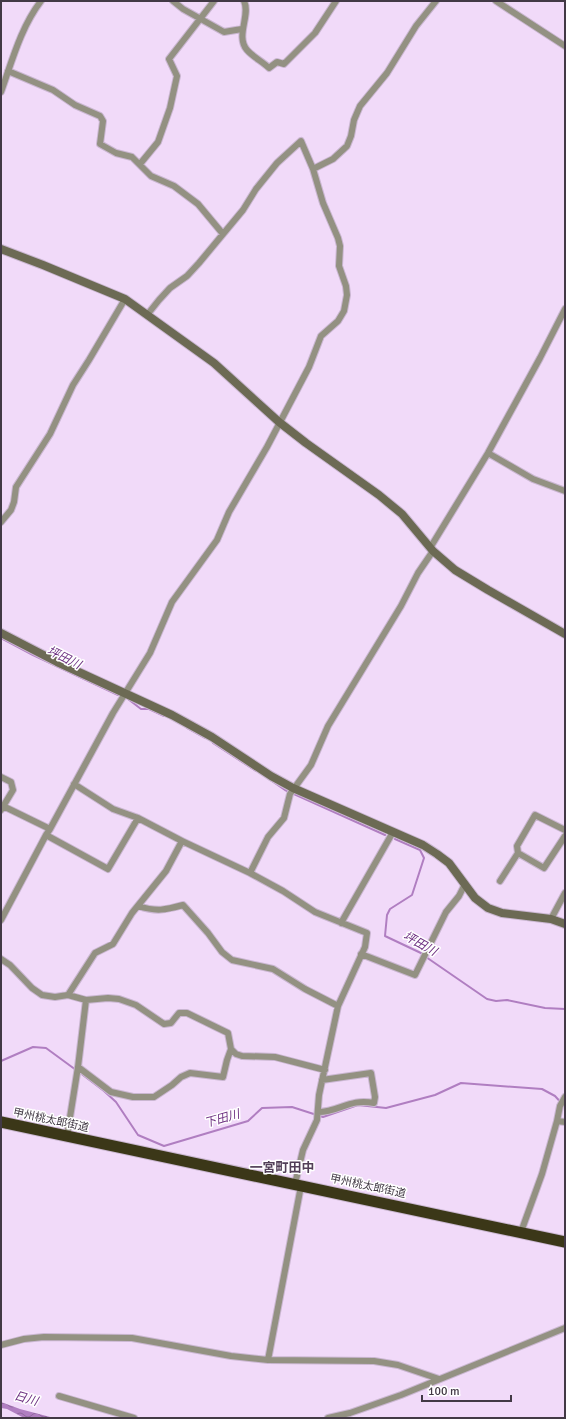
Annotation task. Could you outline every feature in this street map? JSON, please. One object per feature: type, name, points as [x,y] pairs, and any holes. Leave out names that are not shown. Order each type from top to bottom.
[{"type":"highway","name":"甲州桃太郎街道","points":[[1,1122],[565,1242]]},
{"type":"street","points":[[1,92],[14,53],[32,12],[41,1]]},
{"type":"street","points":[[173,1],[183,9],[224,32],[242,29]]},
{"type":"street","points":[[140,164],[158,142],[170,108],[177,76],[169,59],[214,1]]},
{"type":"street","points":[[244,1],[246,8],[242,29],[246,50],[269,68],[277,62],[284,64],[316,33],[336,1]]},
{"type":"street","points":[[313,169],[334,159],[347,146],[351,136],[354,120],[360,106],[387,73],[416,26],[436,1]]},
{"type":"street","points":[[496,1],[565,46]]},
{"type":"street","points":[[8,72],[53,90],[75,105],[100,116],[103,121],[100,144],[116,153],[132,157],[151,176],[174,186],[198,204],[223,234]]},
{"type":"street","points":[[1,920],[113,713],[150,653],[172,602],[217,540],[229,512],[264,453],[309,367],[319,340],[323,333],[341,317],[344,311],[347,300],[346,286],[339,266],[340,246],[338,238],[323,205],[313,169],[301,141],[277,164],[256,189],[243,210],[200,263],[187,276],[170,288],[158,300],[147,315]]},
{"type":"street","points":[[1,249],[43,264],[125,299],[214,363],[279,422],[379,495],[402,514],[431,550],[455,570],[565,634]]},
{"type":"street","points":[[1,522],[11,510],[16,488],[50,434],[73,385],[125,299]]},
{"type":"street","points":[[250,873],[268,837],[284,818],[292,791],[311,765],[328,726],[401,606],[431,550],[488,453],[565,309]]},
{"type":"street","points":[[488,453],[533,479],[565,491]]},
{"type":"street","points":[[1,633],[172,715],[212,737],[292,791],[393,832],[423,846],[449,863],[475,898],[488,908],[508,914],[551,919],[565,924]]},
{"type":"street","points":[[1,777],[11,782],[13,790],[2,808],[50,829]]},
{"type":"street","points":[[74,784],[113,809],[138,818],[284,891],[315,912],[367,933],[365,947],[338,1006],[319,1095],[317,1120],[303,1150],[268,1360]]},
{"type":"street","points":[[500,881],[518,853],[517,846],[535,816],[565,830]]},
{"type":"street","points":[[46,835],[108,869],[138,818]]},
{"type":"street","points":[[341,923],[393,832]]},
{"type":"street","points":[[518,853],[544,868],[565,836]]},
{"type":"street","points":[[68,995],[95,954],[113,944],[132,913],[166,871],[182,841]]},
{"type":"street","points":[[361,954],[415,975],[446,912],[459,896],[465,884]]},
{"type":"street","points":[[551,919],[565,893]]},
{"type":"street","points":[[138,906],[152,910],[167,910],[183,905],[208,933],[222,952],[232,960],[273,969],[305,989],[338,1006]]},
{"type":"street","points":[[1,959],[10,965],[32,988],[42,995],[55,997],[68,995],[86,1000],[108,998],[128,1002],[136,1005],[164,1024],[171,1023],[179,1013],[187,1013],[228,1033],[231,1049],[223,1077],[190,1073],[181,1077],[154,1097],[133,1097],[111,1092],[77,1070]]},
{"type":"street","points":[[67,1136],[86,1000]]},
{"type":"street","points":[[231,1049],[236,1054],[242,1056],[275,1057],[325,1070]]},
{"type":"street","points":[[318,1112],[326,1112],[345,1104],[356,1102],[366,1101],[374,1103],[375,1097],[371,1073],[322,1080]]},
{"type":"street","points":[[521,1232],[542,1174],[560,1106],[564,1098]]},
{"type":"street","points":[[557,1121],[565,1122]]},
{"type":"street","points":[[328,1418],[371,1406],[565,1328]]},
{"type":"street","points":[[1,1345],[24,1339],[44,1337],[132,1338],[232,1356],[268,1360],[374,1361],[398,1365],[439,1379]]},
{"type":"street","points":[[59,1396],[134,1418]]},
{"type":"water","points":[[1,1402],[20,1409],[54,1418],[24,1418],[7,1409],[1,1408]]},
{"type":"waterway","name":"坪田川","points":[[1,638],[33,655],[118,695]]},
{"type":"waterway","name":"坪田川","points":[[128,699],[141,709],[149,709],[164,716]]},
{"type":"waterway","name":"坪田川","points":[[187,728],[205,738]]},
{"type":"waterway","name":"坪田川","points":[[213,743],[256,771]]},
{"type":"waterway","name":"坪田川","points":[[269,779],[285,790],[385,835]]},
{"type":"waterway","name":"坪田川","points":[[395,839],[420,850],[424,858],[412,895],[390,909],[387,915],[385,936],[423,954]]},
{"type":"waterway","name":"坪田川","points":[[426,957],[487,999],[496,1001],[507,1000],[545,1008],[565,1009]]},
{"type":"waterway","name":"下田川","points":[[1,1061],[33,1047],[46,1048],[76,1070]]},
{"type":"waterway","name":"下田川","points":[[79,1072],[116,1102],[138,1135],[164,1146],[248,1121],[262,1108],[292,1107],[323,1117],[358,1105],[386,1108],[435,1095],[461,1083],[542,1089],[555,1096],[565,1107]]},
{"type":"district","name":"一宮町田中","points":[[282,1168]]},
{"type":"water label","name":"日川","points":[[26,1399]]}]
